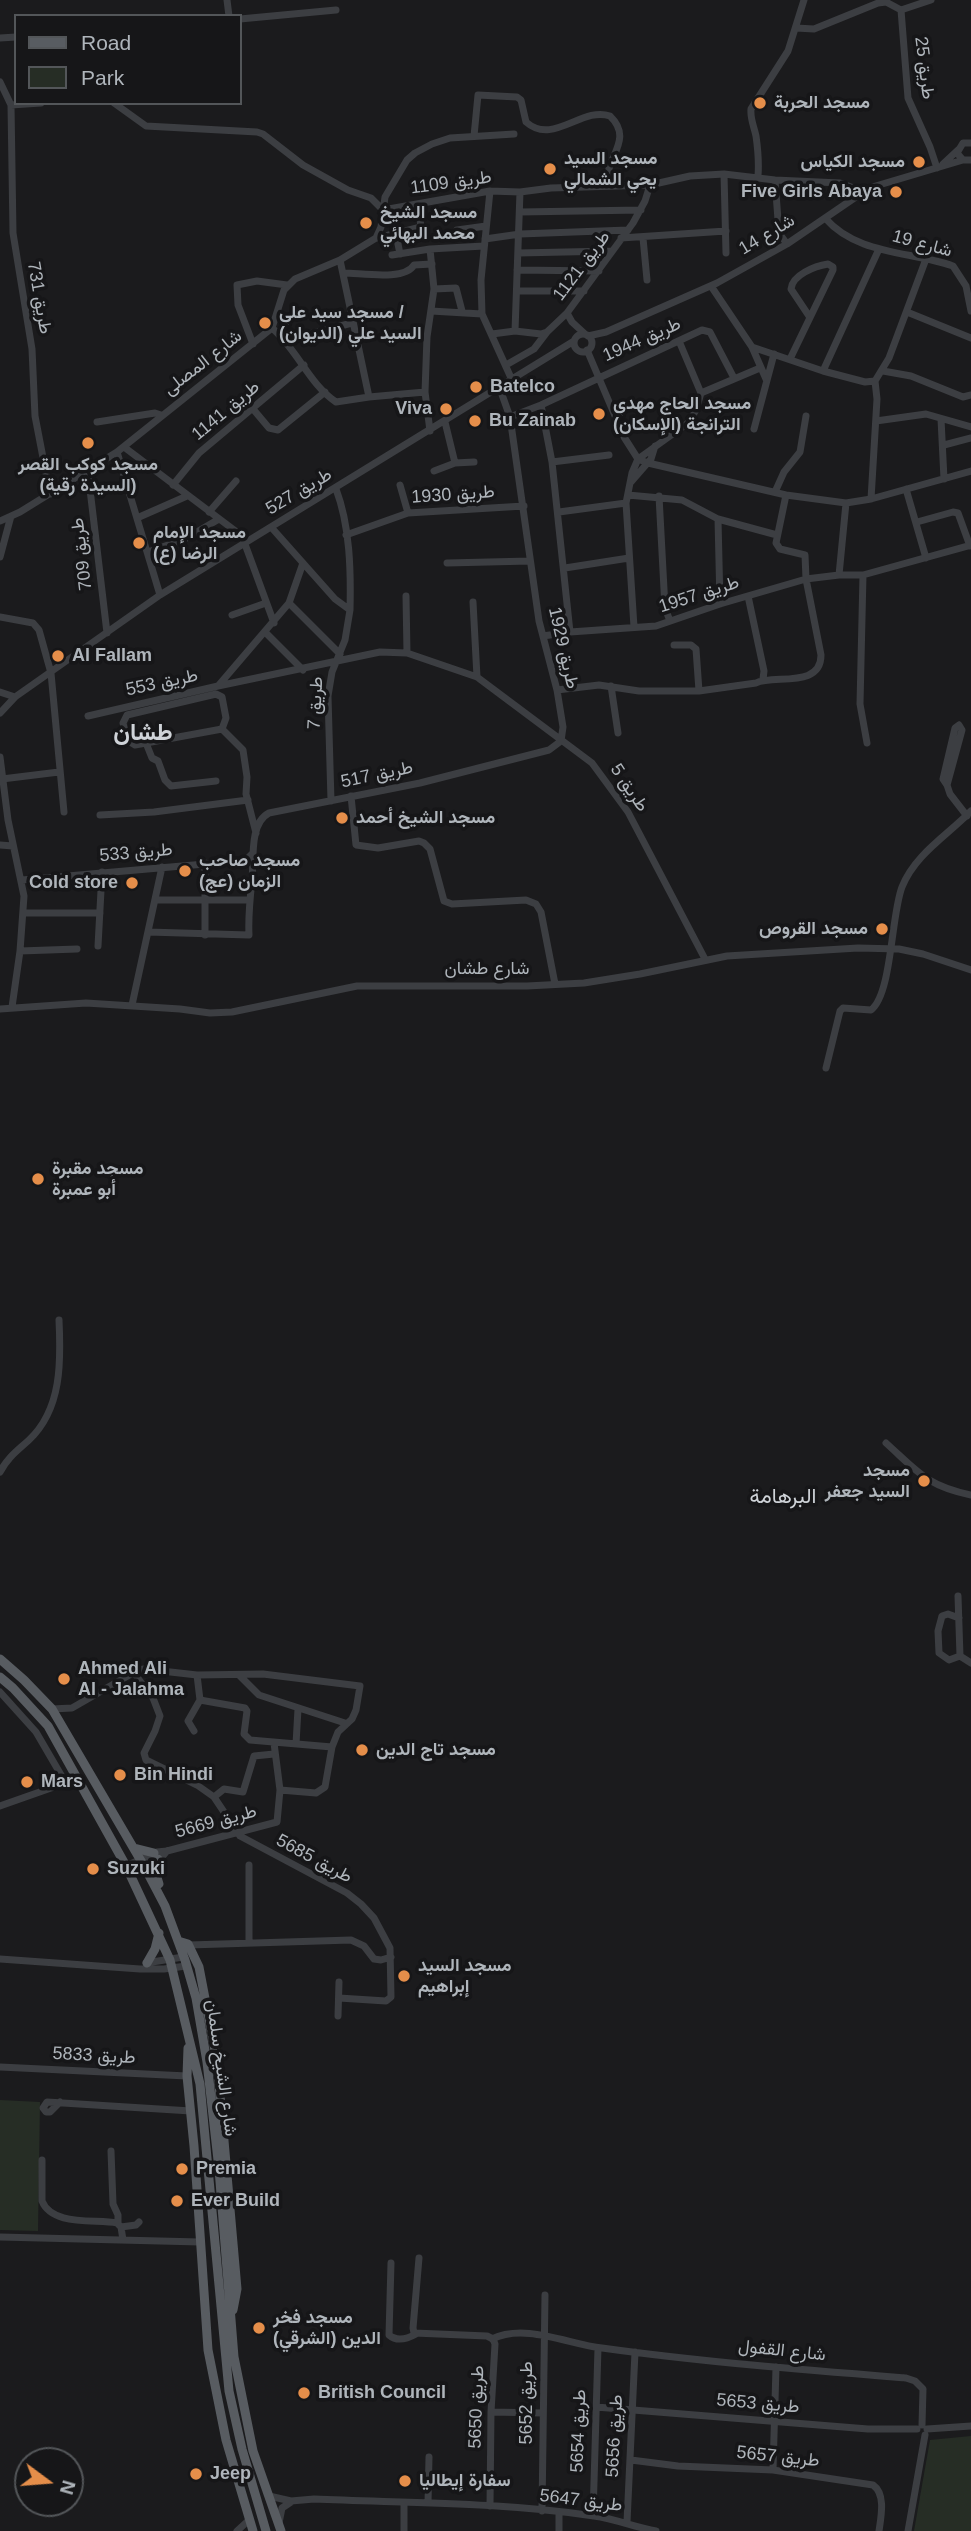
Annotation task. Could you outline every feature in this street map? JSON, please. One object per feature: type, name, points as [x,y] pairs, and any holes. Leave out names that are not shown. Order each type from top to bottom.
[{"type":"main road","name":"شارع الشيخ سلمان","points":[[0,1659],[52,1709],[165,1906],[185,1961],[212,2062]]},
{"type":"main road","name":"شارع الشيخ سلمان","points":[[0,1677],[48,1726],[127,1869],[159,1933],[171,1964],[200,2084],[229,2391],[242,2449],[266,2531]]},
{"type":"main road","points":[[134,1848],[156,1856],[155,1875],[165,1906]]},
{"type":"main road","points":[[148,1963],[159,1933]]},
{"type":"main road","points":[[178,1941],[185,1941],[189,1945],[199,1967],[237,2290],[236,2304],[231,2314],[234,2357],[253,2451],[279,2528]]},
{"type":"main road","points":[[188,2036],[187,2076],[208,2350],[226,2440],[253,2531]]},
{"type":"main road","points":[[208,2350],[224,2350]]},
{"type":"street","points":[[758,176],[760,162],[751,109],[781,63],[804,0]]},
{"type":"street","points":[[796,28],[814,29],[878,3],[886,2],[901,10],[931,0]]},
{"type":"street","points":[[242,19],[336,10]]},
{"type":"street","name":"طريق 25","points":[[901,10],[908,98],[940,166]]},
{"type":"street","points":[[0,82],[10,106],[20,105]]},
{"type":"street","points":[[474,136],[475,100],[478,95],[517,97],[521,100],[526,122],[541,130],[556,129],[605,114],[615,120],[620,145],[608,171],[609,184]]},
{"type":"street","points":[[117,105],[146,126],[257,132],[303,165],[348,190],[371,198],[383,210]]},
{"type":"street","name":"طريق 731","points":[[10,106],[13,233],[32,349],[35,416],[50,494]]},
{"type":"street","points":[[376,238],[381,228],[385,197],[407,160],[415,153],[450,138],[514,134]]},
{"type":"street","name":"شارع 14","points":[[940,166],[969,141]]},
{"type":"street","points":[[958,150],[959,157],[969,161]]},
{"type":"street","name":"شارع 14","points":[[575,340],[606,332],[714,285],[787,244],[858,194],[880,184],[940,166],[969,161]]},
{"type":"street","points":[[724,174],[726,253]]},
{"type":"street","name":"طريق 1109","points":[[383,210],[490,191],[520,192],[609,184],[650,185],[690,176],[724,174],[840,183],[851,187],[858,194]]},
{"type":"street","points":[[775,180],[779,233],[787,244]]},
{"type":"street","name":"طريق 1121","points":[[506,365],[534,349],[567,313],[641,210],[650,185]]},
{"type":"street","points":[[490,191],[481,280],[482,314],[512,380]]},
{"type":"street","points":[[515,331],[520,192]]},
{"type":"street","points":[[253,344],[238,305],[237,285],[257,281],[288,285],[311,271],[340,260],[376,238],[421,227],[418,204]]},
{"type":"street","points":[[520,212],[641,210]]},
{"type":"street","name":"شارع 19","points":[[828,216],[840,231],[852,240],[953,267],[966,286],[971,311]]},
{"type":"street","points":[[457,230],[486,226]]},
{"type":"street","points":[[396,234],[396,254],[485,242],[520,234],[628,230]]},
{"type":"street","points":[[621,239],[726,231]]},
{"type":"street","points":[[643,238],[647,280]]},
{"type":"street","points":[[430,249],[434,289],[427,337],[425,393],[430,431]]},
{"type":"street","points":[[822,371],[879,249]]},
{"type":"street","points":[[518,253],[612,251]]},
{"type":"street","points":[[871,499],[876,421],[875,381],[883,371],[926,259]]},
{"type":"street","points":[[340,260],[369,397]]},
{"type":"street","points":[[344,273],[395,276],[408,272],[414,265],[432,264]]},
{"type":"street","points":[[790,359],[833,270],[828,264],[794,279],[791,284],[791,289],[809,316]]},
{"type":"street","points":[[517,270],[599,271]]},
{"type":"street","name":"شارع المصلى","points":[[0,521],[50,494],[117,452],[253,344],[272,328],[288,285]]},
{"type":"street","points":[[714,285],[752,347],[766,379]]},
{"type":"street","points":[[434,289],[455,287],[462,312]]},
{"type":"street","points":[[517,291],[584,291]]},
{"type":"street","points":[[431,311],[482,314]]},
{"type":"street","points":[[907,312],[971,338]]},
{"type":"street","points":[[567,313],[587,335],[586,348],[624,437],[638,459],[648,463],[786,495],[846,503],[871,499],[971,471]]},
{"type":"street","points":[[572,321],[575,340],[586,348]]},
{"type":"street","points":[[286,340],[352,323]]},
{"type":"street","points":[[272,328],[286,340],[325,392],[336,402],[425,393]]},
{"type":"street","name":"طريق 1944","points":[[510,417],[702,330],[710,332],[734,378]]},
{"type":"street","points":[[492,334],[515,331],[541,334],[548,332]]},
{"type":"street","name":"شارع 14","points":[[586,348],[606,332]]},
{"type":"street","name":"طريق 527","points":[[2,710],[15,697],[160,595],[500,389],[575,340]]},
{"type":"street","points":[[634,627],[627,499],[631,482],[638,459],[688,424],[701,393],[679,341]]},
{"type":"street","points":[[752,347],[822,371],[865,382],[875,381]]},
{"type":"street","name":"طريق 527","points":[[553,355],[586,348]]},
{"type":"street","points":[[754,429],[774,354]]},
{"type":"street","name":"طريق 1141","points":[[173,485],[199,453],[304,365]]},
{"type":"street","points":[[701,393],[760,368]]},
{"type":"street","points":[[883,371],[911,376],[962,397],[970,396]]},
{"type":"street","name":"طريق 1929","points":[[500,389],[510,417],[530,561],[563,727],[561,741]]},
{"type":"street","points":[[253,409],[269,428],[278,430],[325,392]]},
{"type":"street","points":[[541,405],[559,512],[570,632]]},
{"type":"street","points":[[97,422],[153,413],[161,415]]},
{"type":"street","points":[[876,421],[926,414],[971,427]]},
{"type":"street","points":[[775,492],[784,472],[800,452],[806,416]]},
{"type":"street","points":[[941,419],[944,479]]},
{"type":"street","points":[[446,422],[455,463]]},
{"type":"street","points":[[943,445],[971,438]]},
{"type":"street","points":[[631,482],[648,463],[655,446]]},
{"type":"street","points":[[124,447],[242,536],[274,623]]},
{"type":"street","points":[[117,452],[160,595]]},
{"type":"street","points":[[552,461],[609,455]]},
{"type":"street","points":[[435,471],[455,463],[474,462]]},
{"type":"street","name":"طريق 709","points":[[85,472],[89,481],[107,634]]},
{"type":"street","points":[[209,512],[236,481]]},
{"type":"street","points":[[400,485],[408,513]]},
{"type":"street","name":"طريق 7","points":[[331,801],[328,696],[332,672],[345,640],[350,610],[346,535],[342,504],[336,489]]},
{"type":"street","points":[[906,489],[926,558]]},
{"type":"street","points":[[557,690],[590,685],[639,691],[699,691],[756,683],[763,679],[777,681],[809,675],[821,663],[806,579],[805,555],[780,548],[776,543],[786,495]]},
{"type":"street","points":[[137,518],[187,496]]},
{"type":"street","points":[[659,496],[665,608],[670,621]]},
{"type":"street","points":[[559,512],[627,499],[670,497],[688,502],[718,519],[777,535]]},
{"type":"street","points":[[839,575],[846,503]]},
{"type":"street","name":"طريق 1930","points":[[346,535],[408,513],[524,506]]},
{"type":"street","points":[[917,522],[958,513],[970,546]]},
{"type":"street","points":[[0,557],[10,516]]},
{"type":"street","points":[[148,552],[185,540],[219,519]]},
{"type":"street","points":[[718,519],[720,604]]},
{"type":"street","points":[[271,527],[335,599],[350,610]]},
{"type":"street","name":"طريق 1957","points":[[543,636],[656,626],[806,579],[863,575],[970,546]]},
{"type":"street","points":[[565,568],[629,558]]},
{"type":"street","points":[[447,563],[530,561]]},
{"type":"street","name":"طريق 553","points":[[88,716],[218,686],[289,603],[303,563]]},
{"type":"street","points":[[863,575],[860,704],[867,743]]},
{"type":"street","points":[[406,596],[407,653]]},
{"type":"street","points":[[748,596],[764,671],[763,679]]},
{"type":"street","points":[[473,602],[477,677]]},
{"type":"street","points":[[232,615],[266,603]]},
{"type":"street","points":[[289,603],[339,657]]},
{"type":"street","points":[[0,617],[33,623],[39,630],[51,673],[64,813]]},
{"type":"street","points":[[266,633],[303,670]]},
{"type":"street","points":[[674,645],[691,645],[696,649],[699,691]]},
{"type":"street","name":"طريق 5","points":[[218,686],[303,670],[339,657],[380,652],[407,653],[477,677],[592,763],[628,812],[705,959]]},
{"type":"street","points":[[611,686],[618,733]]},
{"type":"street","points":[[0,692],[15,697]]},
{"type":"street","points":[[124,718],[133,713],[216,694],[222,697],[226,718],[222,730]]},
{"type":"street","points":[[0,697],[2,710]]},
{"type":"street","points":[[122,708],[129,743],[135,745],[222,730]]},
{"type":"street","points":[[826,1068],[839,1011],[843,1008],[864,1012],[871,1010],[880,1001],[894,917],[907,878],[919,860],[969,814],[950,794],[943,779],[955,728],[959,725],[962,730],[947,785]]},
{"type":"street","points":[[222,730],[243,750],[248,800],[256,834]]},
{"type":"street","points":[[536,753],[553,735]]},
{"type":"street","name":"طريق 517","points":[[205,935],[248,935],[251,854],[263,816],[420,783],[552,750],[561,741]]},
{"type":"street","points":[[146,743],[152,758],[158,761],[165,780],[171,786],[216,781]]},
{"type":"street","points":[[0,757],[13,846],[22,880],[24,914],[12,1007]]},
{"type":"street","points":[[2,779],[59,772]]},
{"type":"street","points":[[351,796],[356,845],[378,848],[419,841],[424,843],[430,849],[444,901],[452,904],[526,900],[536,904],[541,912],[555,984]]},
{"type":"street","points":[[100,815],[154,812],[248,800]]},
{"type":"street","points":[[0,845],[13,846]]},
{"type":"street","name":"طريق 533","points":[[22,880],[239,860],[248,858],[251,854]]},
{"type":"street","points":[[148,932],[205,935],[205,863]]},
{"type":"street","points":[[132,1005],[162,867]]},
{"type":"street","points":[[98,946],[102,872]]},
{"type":"street","points":[[156,900],[249,900]]},
{"type":"street","points":[[24,914],[100,913]]},
{"type":"street","name":"شارع طشان","points":[[0,1009],[86,1003],[210,1013],[232,1012],[357,986],[555,984],[620,978],[727,956],[890,947],[923,954],[971,970]]},
{"type":"street","points":[[20,951],[77,948]]},
{"type":"street","points":[[0,1472],[8,1457],[30,1440],[45,1419],[58,1387],[61,1356],[59,1320]]},
{"type":"street","points":[[886,1443],[929,1482],[942,1489],[971,1495]]},
{"type":"street","points":[[958,1596],[960,1656]]},
{"type":"street","points":[[959,1618],[948,1614],[942,1616],[938,1631],[939,1653],[949,1660],[960,1656]]},
{"type":"street","points":[[960,1656],[971,1663]]},
{"type":"street","points":[[52,1709],[72,1708],[144,1669],[197,1675],[263,1674],[360,1686],[352,1719],[338,1732],[332,1748],[327,1782],[321,1791],[316,1793],[280,1790]]},
{"type":"street","points":[[134,1673],[153,1699],[160,1716],[156,1731],[144,1753],[146,1760],[197,1785],[214,1797],[236,1831]]},
{"type":"street","points":[[194,1731],[188,1721],[200,1700],[197,1675]]},
{"type":"street","points":[[239,1675],[259,1695],[345,1723]]},
{"type":"street","points":[[0,1692],[36,1732],[64,1780]]},
{"type":"street","points":[[200,1700],[243,1706],[247,1711],[245,1737],[250,1740],[332,1748]]},
{"type":"street","points":[[296,1744],[298,1709]]},
{"type":"street","name":"طريق 5669","points":[[127,1869],[167,1851],[277,1822],[280,1790],[274,1742]]},
{"type":"street","points":[[214,1797],[225,1785],[243,1792],[254,1756],[274,1754]]},
{"type":"street","points":[[0,1806],[51,1788],[64,1780],[78,1779]]},
{"type":"street","name":"طريق 5685","points":[[236,1831],[246,1840],[347,1893],[361,1904],[385,1936],[391,1957]]},
{"type":"street","points":[[249,1865],[249,1942]]},
{"type":"street","points":[[189,1945],[351,1940],[364,1945],[374,1959],[391,1957],[389,2000],[339,1998]]},
{"type":"street","points":[[0,1959],[132,1967],[185,1961]]},
{"type":"street","points":[[132,1967],[148,1963],[171,1964]]},
{"type":"street","points":[[338,2016],[339,1982]]},
{"type":"street","name":"طريق 5833","points":[[0,2067],[187,2076]]},
{"type":"street","points":[[60,2102],[191,2111]]},
{"type":"street","points":[[111,2151],[113,2204],[123,2240]]},
{"type":"street","points":[[42,2160],[42,2201],[51,2213],[120,2225],[136,2225],[139,2222]]},
{"type":"street","points":[[0,2237],[200,2242]]},
{"type":"street","points":[[416,2334],[412,2328],[419,2258]]},
{"type":"street","points":[[390,2263],[388,2331],[395,2339],[405,2339],[416,2334],[487,2336],[492,2339]]},
{"type":"street","name":"طريق 5652","points":[[542,2511],[544,2295]]},
{"type":"street","name":"شارع القفول","points":[[492,2339],[506,2333],[543,2336],[598,2348],[911,2379],[923,2389],[923,2430],[908,2531]]},
{"type":"street","name":"طريق 5650","points":[[490,2506],[495,2348],[492,2339]]},
{"type":"street","name":"طريق 5654","points":[[593,2516],[598,2348]]},
{"type":"street","name":"طريق 5656","points":[[627,2522],[635,2352]]},
{"type":"street","points":[[773,2470],[776,2367]]},
{"type":"street","name":"طريق 5653","points":[[596,2407],[868,2429],[971,2427]]},
{"type":"street","points":[[491,2412],[543,2413]]},
{"type":"street","points":[[428,2503],[429,2457]]},
{"type":"street","name":"طريق 5657","points":[[631,2460],[678,2466],[773,2470],[876,2486],[881,2496],[880,2531]]},
{"type":"street","name":"طريق 5647","points":[[269,2496],[292,2501],[314,2499],[404,2502],[559,2512],[627,2522],[652,2531]]},
{"type":"street","points":[[279,2528],[282,2508],[292,2501]]},
{"type":"street","points":[[404,2502],[404,2531]]},
{"type":"street","points":[[559,2512],[559,2531]]},
{"type":"street","points":[[237,2531],[249,2520]]},
{"type":"green space","points":[[0,2100],[40,2102],[38,2231],[0,2230]]},
{"type":"green space","points":[[971,2436],[971,2531],[914,2531],[930,2440]]},
{"type":"place","name":"مسجد الحربة","points":[[760,103]]},
{"type":"place","name":"مسجد الكياس","points":[[919,162]]},
{"type":"place","name":"مسجد السيد يحي الشمالي","points":[[550,169]]},
{"type":"place","name":"Five Girls Abaya","points":[[896,192]]},
{"type":"place","name":"مسجد الشيخ محمد البهائي","points":[[366,223]]},
{"type":"place","name":"مسجد سيد علي / السيد علي (الديوان)","points":[[265,323]]},
{"type":"place","name":"Batelco","points":[[476,387]]},
{"type":"place","name":"Viva","points":[[446,409]]},
{"type":"place","name":"مسجد الحاج مهدي الترانجة (الإسكان)","points":[[599,414]]},
{"type":"place","name":"Bu Zainab","points":[[475,421]]},
{"type":"place","name":"مسجد كوكب القصر (السيدة رقية)","points":[[88,443]]},
{"type":"place","name":"مسجد الإمام الرضا (ع)","points":[[139,543]]},
{"type":"place","name":"Al Fallam","points":[[58,656]]},
{"type":"place","name":"مسجد الشيخ أحمد","points":[[342,818]]},
{"type":"place","name":"مسجد صاحب الزمان (عج)","points":[[185,871]]},
{"type":"place","name":"Cold store","points":[[132,883]]},
{"type":"place","name":"مسجد القروص","points":[[882,929]]},
{"type":"place","name":"مسجد مقبرة أبو عمبرة","points":[[38,1179]]},
{"type":"place","name":"مسجد السيد جعفر","points":[[924,1481]]},
{"type":"place","name":"Ahmed Ali Al - Jalahma","points":[[64,1679]]},
{"type":"place","name":"مسجد تاج الدين","points":[[362,1750]]},
{"type":"place","name":"Bin Hindi","points":[[120,1775]]},
{"type":"place","name":"Mars","points":[[27,1782]]},
{"type":"place","name":"Suzuki","points":[[93,1869]]},
{"type":"place","name":"مسجد السيد إبراهيم","points":[[404,1976]]},
{"type":"place","name":"Premia","points":[[182,2169]]},
{"type":"place","name":"Ever Build","points":[[177,2201]]},
{"type":"place","name":"مسجد فخر الدين (الشرقي)","points":[[259,2328]]},
{"type":"place","name":"British Council","points":[[304,2393]]},
{"type":"place","name":"Jeep","points":[[196,2474]]},
{"type":"place","name":"سفارة إيطاليا","points":[[405,2481]]},
{"type":"district","name":"طشان","points":[[143,733]]},
{"type":"district","name":"البرهامة","points":[[783,1497]]}]
